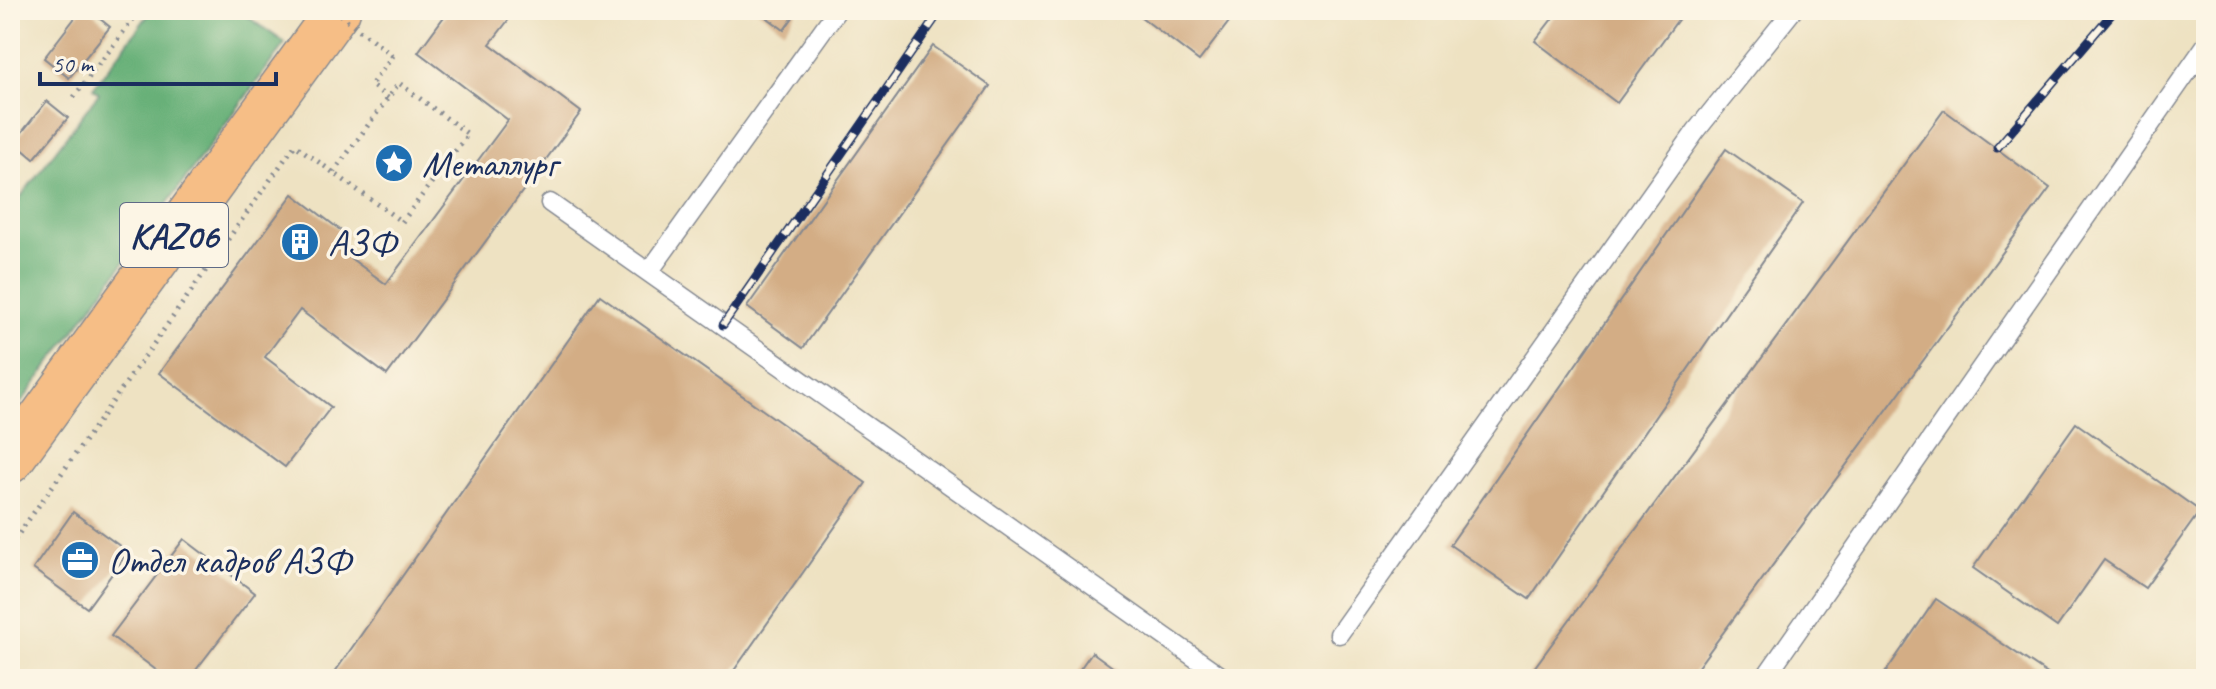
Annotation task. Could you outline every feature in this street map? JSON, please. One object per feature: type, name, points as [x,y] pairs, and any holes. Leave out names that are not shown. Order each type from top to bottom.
[{"type":"highway","name":"KАZ06","points":[[10,461],[336,10]]},
{"type":"lane","points":[[649,272],[837,10]]},
{"type":"lane","points":[[1339,634],[1696,131],[1793,10]]},
{"type":"lane","points":[[1764,679],[2206,45]]},
{"type":"lane","points":[[550,203],[1225,679]]},
{"type":"path","points":[[74,97],[140,10]]},
{"type":"path","points":[[336,10],[393,56],[371,85],[388,98]]},
{"type":"path","points":[[10,546],[295,145],[333,173],[402,222],[468,134],[399,83],[333,173]]},
{"type":"green space","points":[[152,10],[238,10],[285,43],[10,418],[10,211],[99,93],[93,88]]},
{"type":"building","points":[[81,10],[89,10],[110,27],[69,78],[44,58]]},
{"type":"building","name":"АЗФ","points":[[449,10],[461,13],[463,10],[516,10],[490,44],[581,112],[387,375],[300,310],[265,357],[331,407],[285,467],[159,373],[293,194],[348,236],[338,249],[386,284],[508,120],[418,52]]},
{"type":"building","points":[[757,10],[798,10],[784,30]]},
{"type":"building","points":[[1132,10],[1238,10],[1199,61]]},
{"type":"building","points":[[1559,10],[1685,10],[1617,103],[1535,41]]},
{"type":"building","points":[[933,46],[990,86],[803,348],[747,307]]},
{"type":"building","points":[[47,101],[68,118],[34,159],[14,142]]},
{"type":"building","points":[[1944,110],[2050,188],[1689,679],[1526,679]]},
{"type":"building","points":[[1726,149],[1803,203],[1529,599],[1450,545]]},
{"type":"building","points":[[600,295],[866,483],[728,679],[330,679]]},
{"type":"building","points":[[2076,423],[2200,511],[2145,588],[2104,560],[2057,627],[1973,568]]},
{"type":"building","name":"Отдел кадров АЗФ","points":[[73,512],[128,552],[87,608],[33,569]]},
{"type":"building","points":[[184,539],[255,593],[189,679],[168,679],[111,636]]},
{"type":"building","points":[[1936,599],[2055,679],[1881,679]]},
{"type":"building","points":[[1092,652],[1129,679],[1073,679]]},
{"type":"railway","points":[[723,325],[941,10]]},
{"type":"railway","points":[[1997,148],[2115,10]]},
{"type":"place","name":"Металлург","points":[[394,163]]},
{"type":"place","name":"АЗФ","points":[[300,242]]},
{"type":"place","name":"Отдел кадров АЗФ","points":[[80,560]]}]
